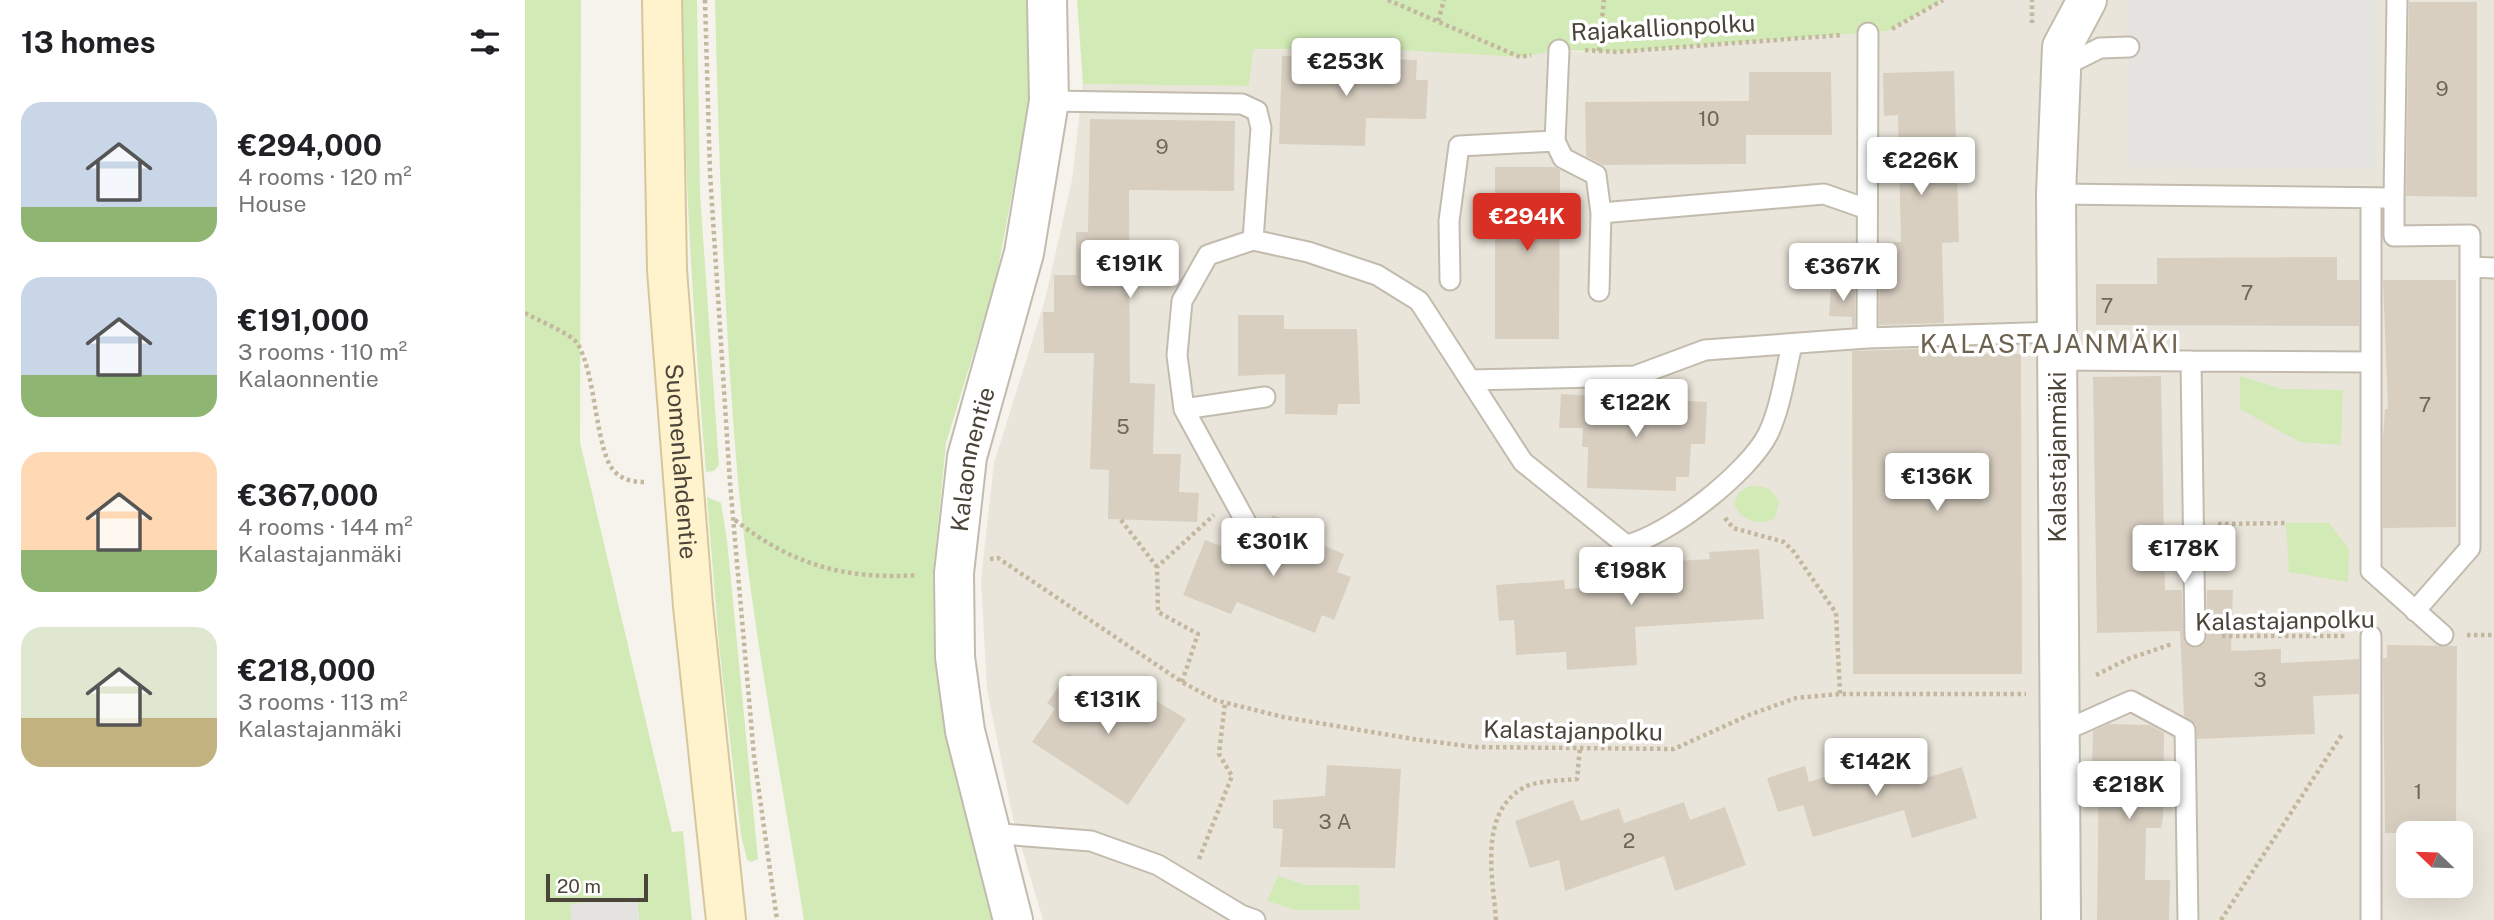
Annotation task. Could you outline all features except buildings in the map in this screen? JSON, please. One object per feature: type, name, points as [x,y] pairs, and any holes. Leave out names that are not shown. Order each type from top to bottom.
[{"type":"main road","name":"Suomenlahdentie","points":[[662,0],[668,297],[693,606],[726,920]]},
{"type":"street","name":"Kalaonnentie","points":[[1013,920],[965,731],[955,657],[954,573],[967,457],[1024,253],[1049,101],[1047,0]]},
{"type":"street","name":"Kalastajanmäki","points":[[2061,920],[2067,709],[2056,346],[2056,194],[2062,47],[2087,0]]},
{"type":"lane","points":[[2397,0],[2394,236],[2470,235],[2469,548],[2416,611]]},
{"type":"lane","points":[[1867,338],[1868,33]]},
{"type":"lane","points":[[2062,66],[2100,48],[2129,47]]},
{"type":"lane","points":[[1559,50],[1555,141],[1563,158],[1596,175],[1601,213],[1599,291]]},
{"type":"lane","points":[[1049,101],[1243,104],[1257,111],[1261,128],[1253,240]]},
{"type":"lane","points":[[1450,280],[1449,221],[1459,146],[1555,141]]},
{"type":"lane","points":[[1601,213],[1824,194],[1867,209]]},
{"type":"lane","points":[[2056,194],[2394,198]]},
{"type":"lane","points":[[2371,199],[2371,571],[2443,635]]},
{"type":"lane","points":[[1254,537],[1184,408],[1177,355],[1182,301],[1209,255],[1253,240],[1308,252],[1377,275],[1419,301],[1523,462],[1620,543],[1636,542],[1662,530],[1724,486],[1768,435],[1792,345]]},
{"type":"lane","points":[[2470,267],[2494,268]]},
{"type":"lane","points":[[1470,380],[1635,376],[1705,350],[1867,338],[2056,346],[2191,361],[2371,362]]},
{"type":"lane","points":[[2191,361],[2195,636]]},
{"type":"lane","points":[[1184,408],[1265,397]]},
{"type":"lane","points":[[2371,636],[2371,920]]},
{"type":"lane","points":[[2067,709],[2131,701],[2185,730],[2187,920]]},
{"type":"lane","points":[[989,833],[1091,841],[1158,865],[1241,915],[1255,920]]},
{"type":"lane","points":[[2353,920],[2370,900]]},
{"type":"path","points":[[705,0],[710,173],[735,520],[754,756],[777,920]]},
{"type":"path","name":"Rajakallionpolku","points":[[1388,0],[1520,57],[1559,50],[1599,51],[1888,31],[1943,0]]},
{"type":"path","points":[[1438,22],[1444,0]]},
{"type":"path","points":[[1599,51],[1604,0]]},
{"type":"path","points":[[525,313],[576,341],[592,378],[601,438],[614,471],[631,481]]},
{"type":"path","points":[[1157,567],[1232,497]]},
{"type":"path","points":[[1709,498],[1733,528],[1784,542],[1794,552],[1836,613],[1840,694]]},
{"type":"path","name":"Kalastajanpolku","points":[[735,520],[764,543],[795,559],[842,572],[896,577],[954,573],[980,561],[998,558],[1182,682],[1225,702],[1342,728],[1475,747],[1674,749],[1749,715],[1796,698],[1840,694],[2067,709],[2128,659],[2195,636],[2349,636],[2349,649]]},
{"type":"path","points":[[1121,520],[1157,567],[1158,612],[1198,634],[1182,682]]},
{"type":"path","points":[[2193,525],[2286,523]]},
{"type":"path","points":[[2443,635],[2494,635]]},
{"type":"path","points":[[1189,883],[1232,776],[1219,754],[1225,702]]},
{"type":"path","points":[[2221,920],[2348,726]]},
{"type":"path","points":[[1496,920],[1490,841],[1503,807],[1524,787],[1577,779],[1580,748]]},
{"type":"shaded area","points":[[1943,0],[2494,0],[2494,920],[1043,920],[1013,818],[987,690],[981,580],[994,463],[1045,300],[1072,180],[1083,84],[1249,86],[1252,49],[1616,52],[1888,31]]},
{"type":"shaded area","points":[[2128,0],[2377,0],[2376,169],[2128,167]]},
{"type":"shaded area","points":[[637,897],[639,920],[571,920],[570,904]]},
{"type":"green space","points":[[525,0],[581,0],[580,442],[672,832],[683,831],[692,920],[639,920],[637,898],[571,920],[525,920]]},
{"type":"green space","points":[[683,0],[697,0],[700,194],[719,465],[714,471],[706,472],[690,236]]},
{"type":"green space","points":[[715,0],[1028,0],[1029,101],[996,280],[946,443],[933,576],[941,692],[997,920],[804,920],[759,646],[738,481],[720,180]]},
{"type":"green space","points":[[1077,0],[1943,0],[1888,31],[1616,52],[1559,50],[1520,57],[1381,49],[1253,49],[1249,86],[1083,84]]},
{"type":"green space","points":[[2240,376],[2282,389],[2343,390],[2341,445],[2300,442],[2240,409]]},
{"type":"green space","points":[[1749,486],[1763,487],[1773,493],[1779,502],[1775,518],[1757,522],[1741,514],[1734,503],[1739,493]]},
{"type":"green space","points":[[707,497],[721,503],[727,540],[758,859],[751,862],[747,860],[741,835],[719,645]]},
{"type":"green space","points":[[2286,523],[2329,523],[2349,549],[2348,582],[2289,572]]},
{"type":"green space","points":[[1278,876],[1306,885],[1359,885],[1360,910],[1296,910],[1267,901]]},
{"type":"district","name":"KALASTAJANMÄKI","points":[[2050,343]]}]
